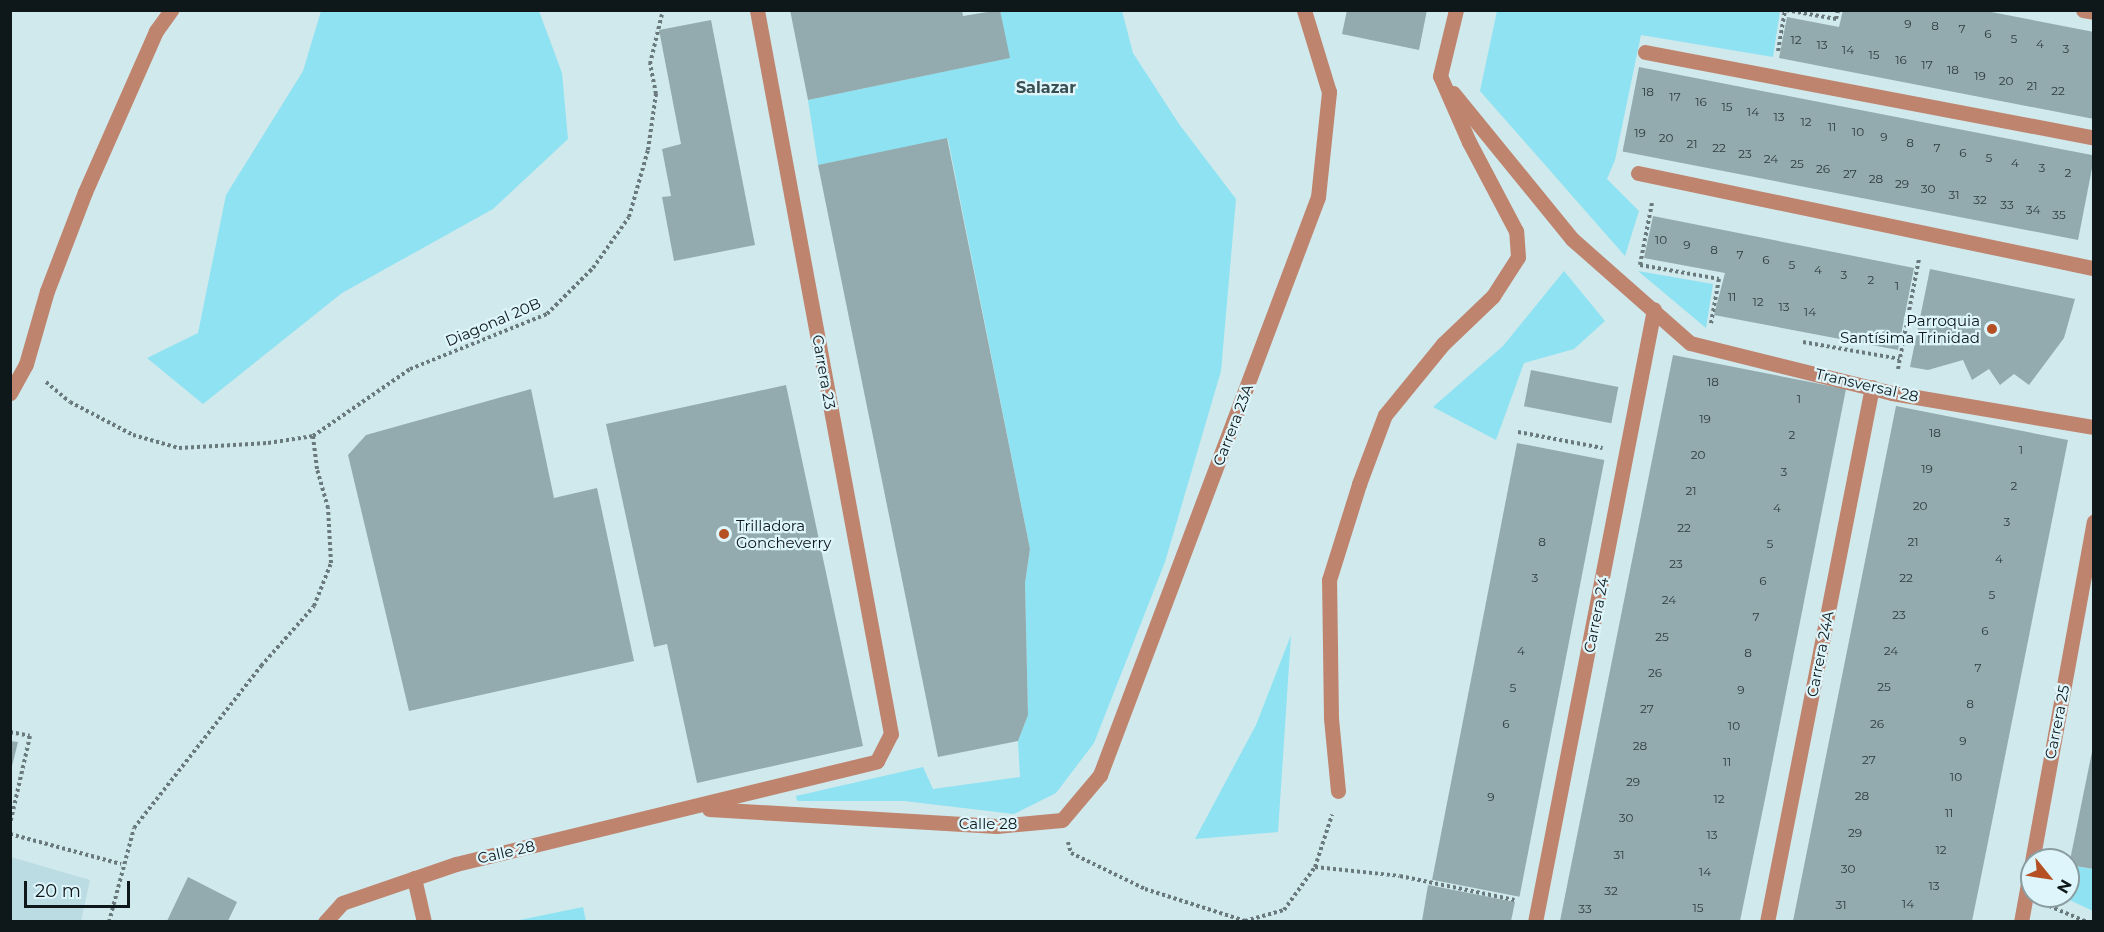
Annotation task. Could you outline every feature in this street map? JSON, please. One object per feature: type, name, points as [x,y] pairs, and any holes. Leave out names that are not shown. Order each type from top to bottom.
[{"type":"street","points":[[10,393],[26,364],[47,291],[85,192],[156,31],[171,10]]},
{"type":"street","name":"Carrera 23","points":[[757,10],[891,734]]},
{"type":"street","name":"Carrera 23A","points":[[1062,820],[1100,775],[1318,197],[1329,92],[1304,10]]},
{"type":"street","points":[[1338,791],[1331,718],[1329,580],[1359,484],[1385,415],[1443,344],[1493,296],[1518,257],[1516,231],[1469,142],[1440,76],[1456,10]]},
{"type":"street","points":[[2083,10],[2094,12]]},
{"type":"street","points":[[1645,52],[2094,138]]},
{"type":"street","name":"Transversal 28","points":[[1440,76],[1572,240],[1690,342],[1892,393],[2094,427]]},
{"type":"street","points":[[1638,173],[2094,268]]},
{"type":"street","name":"Carrera 24","points":[[1535,921],[1654,309]]},
{"type":"street","name":"Carrera 24A","points":[[1767,921],[1872,387]]},
{"type":"street","name":"Carrera 25","points":[[2033,848],[2094,522]]},
{"type":"street","name":"Calle 28","points":[[325,921],[342,903],[456,864],[698,808],[877,761],[891,734]]},
{"type":"street","name":"Calle 28","points":[[698,808],[996,826],[1062,820]]},
{"type":"street","points":[[414,878],[424,921]]},
{"type":"path","name":"Diagonal 20B","points":[[313,436],[410,369],[547,314],[593,268],[629,217],[648,150],[656,94],[650,64],[663,10]]},
{"type":"path","points":[[1773,76],[1786,10],[1836,19],[1838,10]]},
{"type":"path","points":[[1657,177],[1640,265],[1719,279],[1710,326],[1721,327]]},
{"type":"path","points":[[1892,393],[1924,232]]},
{"type":"path","points":[[1800,341],[1900,358]]},
{"type":"path","points":[[26,364],[70,402],[133,435],[179,448],[313,436],[316,470],[328,508],[331,563],[314,606],[261,666],[134,828],[121,864],[109,921]]},
{"type":"path","points":[[1518,432],[1628,452]]},
{"type":"path","points":[[10,732],[30,736],[10,824]]},
{"type":"path","points":[[1062,820],[1071,853],[1145,889],[1244,921],[1284,910],[1315,867],[1338,791]]},
{"type":"path","points":[[10,834],[121,864]]},
{"type":"path","points":[[1315,867],[1400,876],[1539,905]]},
{"type":"path","points":[[2056,908],[2087,921]]},
{"type":"shaded area","points":[[321,11],[539,11],[562,73],[568,139],[493,209],[342,293],[203,404],[147,358],[198,333],[226,195],[303,71]]},
{"type":"shaded area","points":[[1000,11],[1122,11],[1133,53],[1179,124],[1236,199],[1221,371],[1165,562],[1094,743],[1056,793],[1014,814],[904,801],[797,801],[796,796],[923,767],[933,789],[1020,777],[1018,741],[1028,715],[1025,583],[1030,549],[948,139],[818,165],[808,100],[1009,58]]},
{"type":"shaded area","points":[[1497,11],[1780,11],[1773,57],[1641,35],[1615,160],[1607,179],[1639,211],[1625,256],[1480,91]]},
{"type":"shaded area","points":[[1564,271],[1605,321],[1574,349],[1524,363],[1496,440],[1433,407],[1503,346]]},
{"type":"shaded area","points":[[1638,271],[1713,284],[1706,328]]},
{"type":"shaded area","points":[[1291,635],[1278,832],[1195,839],[1256,725]]},
{"type":"shaded area","points":[[11,857],[90,880],[81,921],[11,921]]},
{"type":"shaded area","points":[[2080,867],[2093,869],[2093,911],[2080,905]]},
{"type":"shaded area","points":[[583,907],[586,921],[515,921]]},
{"type":"building","points":[[790,10],[962,10],[963,16],[1000,10],[1010,58],[808,100]]},
{"type":"building","points":[[1347,10],[1427,10],[1419,50],[1342,34]]},
{"type":"building","points":[[1843,10],[1981,10],[2094,32],[2094,119],[1779,58],[1787,17],[1839,27]]},
{"type":"building","points":[[711,20],[755,245],[674,261],[662,197],[671,196],[662,149],[681,144],[659,30]]},
{"type":"building","points":[[1639,67],[2094,155],[2078,240],[1623,151]]},
{"type":"building","points":[[947,138],[1030,549],[1025,583],[1028,715],[1018,741],[938,757],[818,165]]},
{"type":"building","points":[[1653,216],[1914,268],[1898,350],[1714,315],[1725,273],[1644,258]]},
{"type":"building","name":"Parroquia Santísima Trinidad","points":[[1930,269],[2075,299],[2064,338],[2029,385],[2014,374],[2000,385],[1989,369],[1972,380],[1963,360],[1928,370],[1910,367]]},
{"type":"building","points":[[1673,355],[1846,389],[1767,789],[1740,921],[1560,921]]},
{"type":"building","points":[[1531,370],[1618,387],[1611,423],[1524,406]]},
{"type":"building","name":"Trilladora Goncheverry","points":[[786,385],[863,746],[697,783],[667,644],[654,647],[606,424]]},
{"type":"building","points":[[531,389],[554,498],[597,488],[634,661],[409,711],[348,455],[366,435]]},
{"type":"building","points":[[1896,406],[2068,440],[1981,877],[1972,921],[1793,921]]},
{"type":"building","points":[[1517,443],[1604,460],[1519,897],[1432,880]]},
{"type":"building","points":[[10,741],[18,742],[11,770],[10,770]]},
{"type":"building","points":[[2094,742],[2094,869],[2080,867],[2080,848],[2072,848]]},
{"type":"building","points":[[188,877],[237,902],[228,921],[167,921]]},
{"type":"building","points":[[1428,885],[1515,902],[1511,921],[1422,921]]},
{"type":"place","name":"Parroquia Santísima Trinidad","points":[[1992,329]]},
{"type":"place","name":"Trilladora Goncheverry","points":[[724,534]]},
{"type":"district","name":"Salazar","points":[[1046,88]]}]
